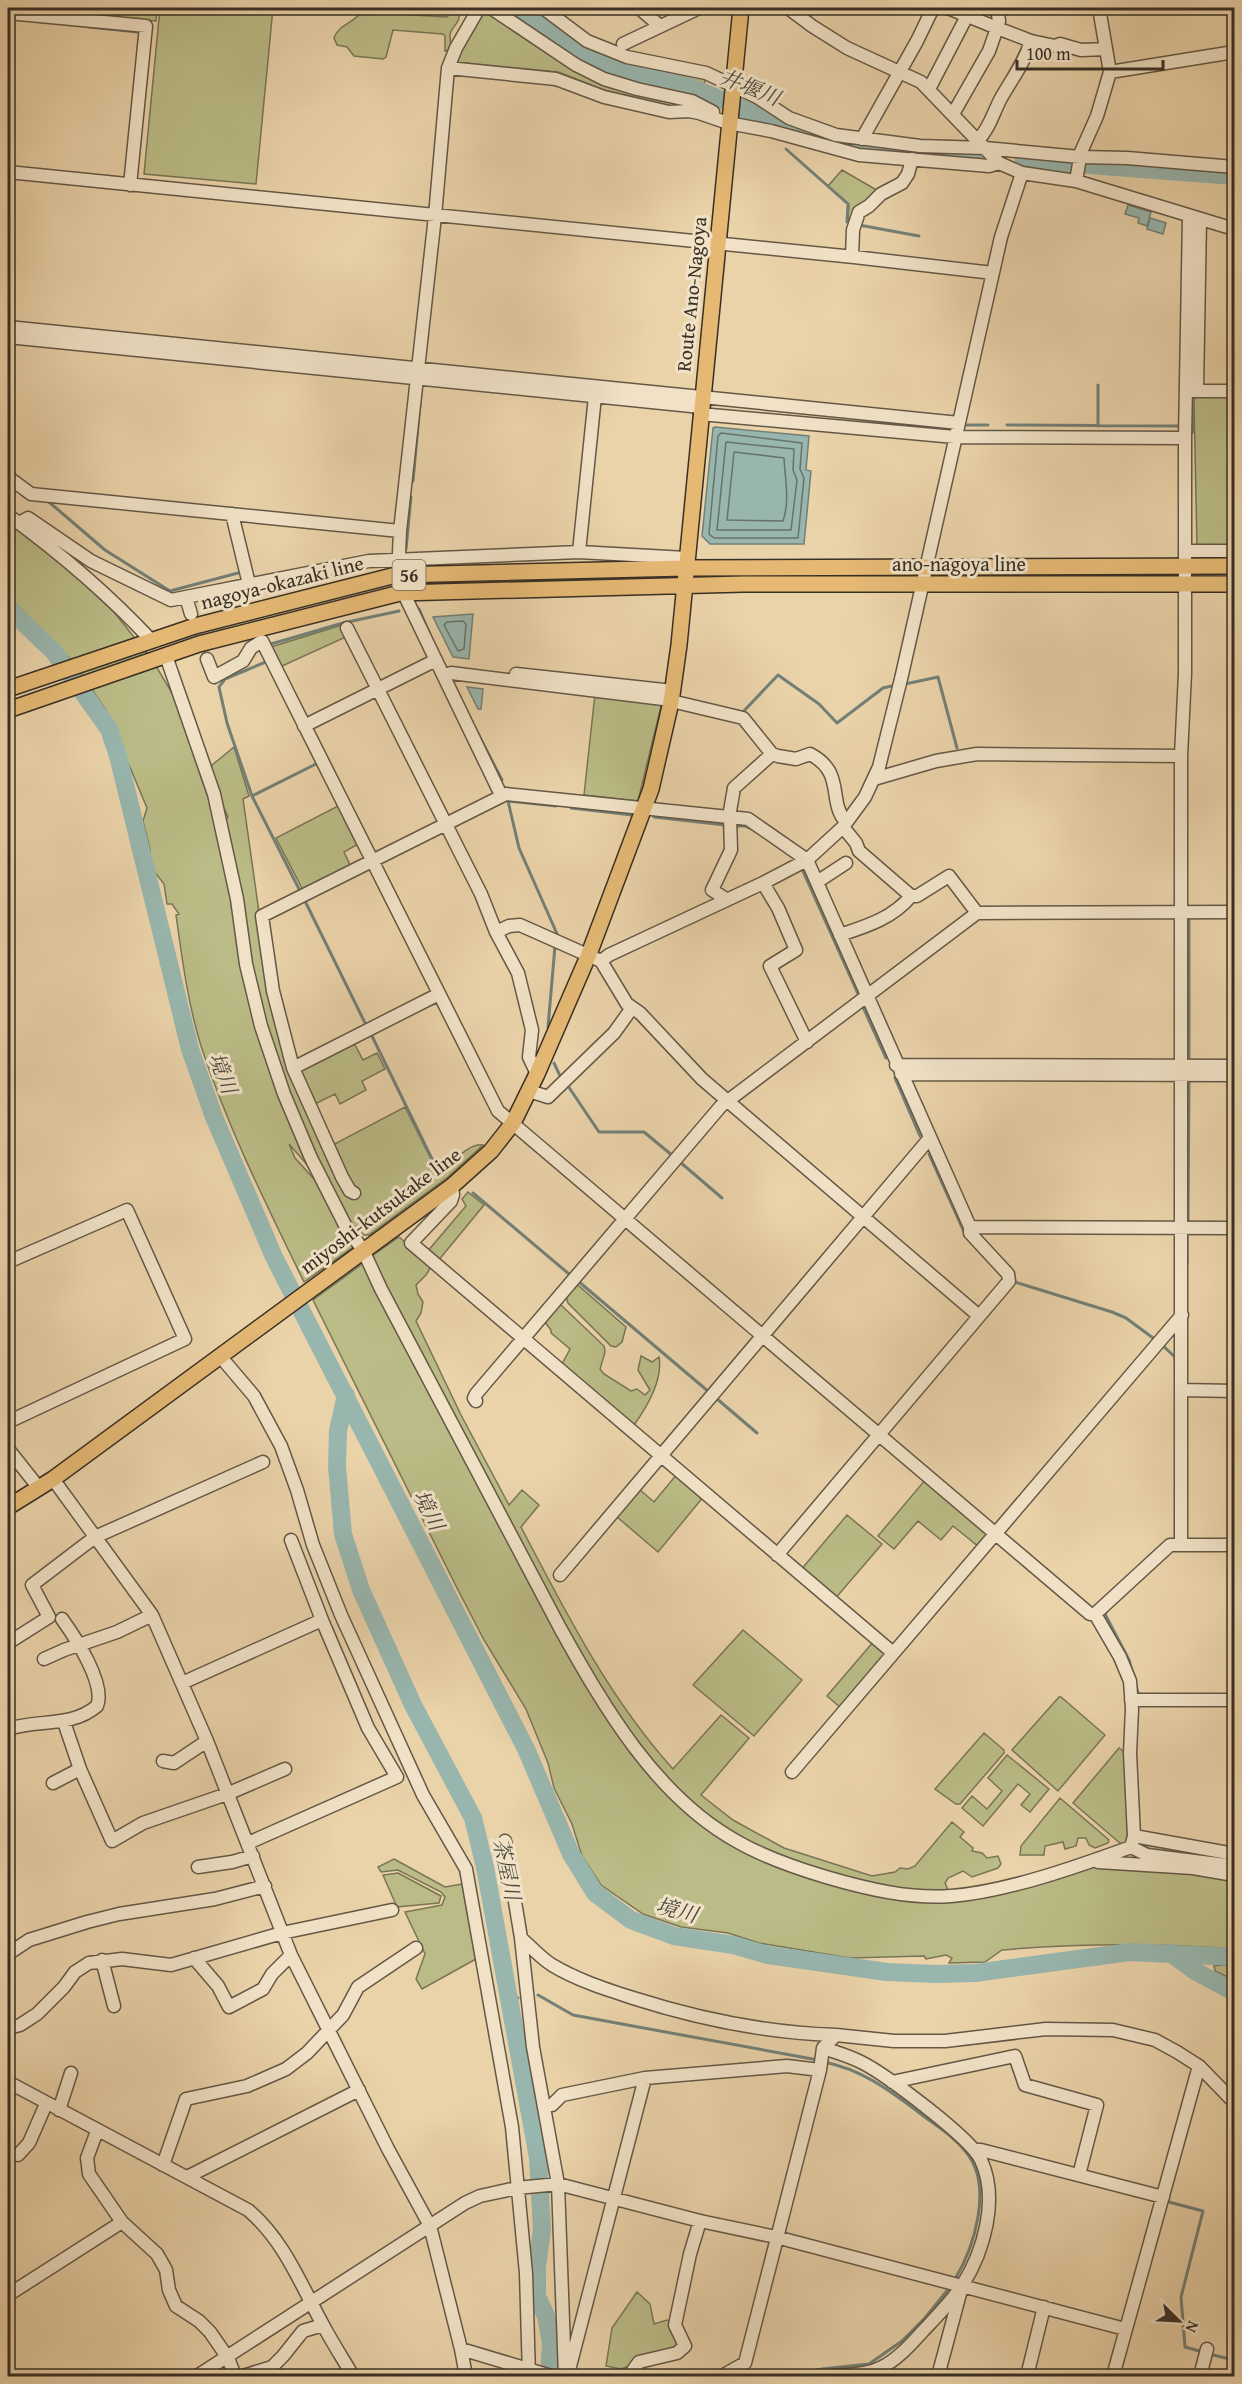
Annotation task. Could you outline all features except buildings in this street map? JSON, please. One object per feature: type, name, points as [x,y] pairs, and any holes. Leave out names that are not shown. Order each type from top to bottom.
[{"type":"main road","name":"Route Ano-Nagoya","points":[[684,585],[741,8]]},
{"type":"main road","name":"ano-nagoya line","points":[[686,563],[926,566],[1186,558],[1234,566]]},
{"type":"main road","name":"nagoya-okazaki line","points":[[8,689],[195,626],[398,575],[686,563]]},
{"type":"main road","name":"ano-nagoya line","points":[[684,585],[1234,584]]},
{"type":"main road","name":"nagoya-okazaki line","points":[[8,710],[200,644],[403,592],[684,585]]},
{"type":"main road","name":"miyoshi-kutsukake line","points":[[8,1507],[53,1479],[452,1186],[491,1151],[513,1123],[595,957],[645,808],[659,759],[672,696],[684,585]]},
{"type":"street","points":[[480,8],[456,48],[448,68],[435,216],[400,531],[398,575],[403,592],[501,795]]},
{"type":"street","points":[[491,8],[576,65],[615,82],[692,101],[729,121]]},
{"type":"street","points":[[543,8],[576,34],[607,49],[627,57],[706,73],[757,97],[789,118],[816,129],[862,139],[920,146],[981,145],[1078,168],[1195,218],[1234,229]]},
{"type":"street","points":[[639,8],[660,26]]},
{"type":"street","points":[[623,44],[699,8]]},
{"type":"street","points":[[788,8],[847,48],[921,81],[999,163],[1022,173],[1078,168],[1127,158],[1234,167]]},
{"type":"street","points":[[862,139],[933,8]]},
{"type":"street","points":[[948,8],[1031,41],[1055,46],[1060,44],[1081,50],[1106,49]]},
{"type":"street","points":[[953,114],[989,51],[999,21],[997,8]]},
{"type":"street","points":[[1078,168],[1110,72],[1099,8]]},
{"type":"street","points":[[8,13],[146,26],[130,185]]},
{"type":"street","points":[[929,89],[967,16]]},
{"type":"street","points":[[981,145],[1002,97],[1020,69],[1031,41]]},
{"type":"street","points":[[1110,72],[1234,52]]},
{"type":"street","points":[[448,68],[556,79],[604,97],[669,112],[689,111],[859,155],[989,166],[999,163]]},
{"type":"street","points":[[852,257],[853,230],[860,212],[881,194],[902,183],[908,174],[912,159]]},
{"type":"street","points":[[8,172],[993,273]]},
{"type":"street","points":[[496,932],[509,926],[520,925],[595,957],[609,955],[807,860],[844,824],[865,797],[874,779],[898,690],[1001,237],[1022,173]]},
{"type":"street","points":[[1181,1545],[1181,756],[1186,558],[1185,438],[1191,391],[1195,218]]},
{"type":"street","points":[[8,327],[955,437],[1185,438]]},
{"type":"street","points":[[8,337],[418,374],[595,396],[701,406],[959,423]]},
{"type":"street","points":[[1191,391],[1234,392]]},
{"type":"street","points":[[579,552],[595,396]]},
{"type":"street","points":[[8,477],[31,494],[400,531]]},
{"type":"street","points":[[232,514],[249,584]]},
{"type":"street","points":[[8,515],[87,576],[146,642]]},
{"type":"street","points":[[19,523],[28,518],[92,561],[171,600],[369,561],[399,558],[579,552],[686,563]]},
{"type":"street","points":[[1186,558],[1234,551]]},
{"type":"street","points":[[186,597],[191,614]]},
{"type":"street","points":[[347,628],[444,825],[481,894],[496,932],[518,973],[532,1030],[529,1057],[537,1074]]},
{"type":"street","points":[[207,659],[214,677],[243,661],[250,648],[262,641],[498,1110],[513,1123],[1090,1614],[1095,1614],[1170,1545],[1234,1545]]},
{"type":"street","points":[[166,656],[214,794],[237,899],[246,964],[261,1026],[284,1094],[311,1158],[345,1225],[363,1250],[381,1289],[518,1551],[590,1682],[632,1746],[666,1784],[701,1817],[736,1841],[786,1864],[851,1884],[908,1895],[952,1896],[991,1890],[1091,1862],[1132,1842],[1234,1854]]},
{"type":"street","points":[[304,726],[376,690],[449,666],[672,696],[743,718],[772,754],[796,759],[810,754],[819,759],[832,777],[840,815],[859,851],[911,896],[917,896],[949,876],[977,913]]},
{"type":"street","points":[[726,899],[712,890],[731,850],[730,818],[734,788],[772,754]]},
{"type":"street","points":[[874,779],[936,761],[977,754],[1181,756]]},
{"type":"street","points":[[354,1193],[350,1191],[338,1167],[293,1068],[273,991],[262,916],[506,794],[748,819],[807,860],[970,1227],[970,1233],[1008,1274],[1010,1281],[777,1555]]},
{"type":"street","points":[[817,882],[846,863]]},
{"type":"street","points":[[763,883],[778,908],[796,950],[770,966],[807,1042]]},
{"type":"street","points":[[840,935],[894,913],[911,896]]},
{"type":"street","points":[[476,1401],[476,1394],[721,1106],[977,913],[1234,912]]},
{"type":"street","points":[[595,957],[627,1004],[640,1013],[702,1079],[979,1316]]},
{"type":"street","points":[[293,1068],[440,994]]},
{"type":"street","points":[[529,1091],[548,1097],[614,1033],[632,1008]]},
{"type":"street","points":[[899,1069],[1182,1070],[1234,1066]]},
{"type":"street","points":[[1182,1070],[1234,1075]]},
{"type":"street","points":[[560,1575],[929,1139]]},
{"type":"street","points":[[452,1186],[451,1201],[411,1243],[892,1652]]},
{"type":"street","points":[[8,1262],[127,1210],[185,1339],[8,1422]]},
{"type":"street","points":[[970,1227],[1234,1228]]},
{"type":"street","points":[[792,1772],[892,1652],[1182,1315]]},
{"type":"street","points":[[224,1353],[254,1395],[281,1446],[313,1545],[341,1615],[423,1795],[466,1869],[512,2127],[520,2188],[530,2373]]},
{"type":"street","points":[[1181,1387],[1234,1383]]},
{"type":"street","points":[[1181,1387],[1234,1391]]},
{"type":"street","points":[[8,1449],[39,1488]]},
{"type":"street","points":[[8,1643],[49,1617],[32,1585],[95,1537],[263,1462]]},
{"type":"street","points":[[53,1479],[152,1615],[207,1742],[291,1955],[430,2226],[462,2349],[466,2376]]},
{"type":"street","points":[[248,1843],[397,1777],[368,1728],[291,1540]]},
{"type":"street","points":[[1095,1614],[1127,1672],[1131,1700],[1132,1842],[1147,1855],[1234,1866]]},
{"type":"street","points":[[44,1659],[117,1632],[152,1615]]},
{"type":"street","points":[[8,1729],[64,1722],[87,1715],[97,1706],[99,1693],[80,1645],[62,1619]]},
{"type":"street","points":[[182,1683],[322,1620]]},
{"type":"street","points":[[1131,1700],[1234,1700]]},
{"type":"street","points":[[64,1722],[80,1769],[112,1840],[142,1822],[227,1794],[285,1769]]},
{"type":"street","points":[[163,1761],[174,1763],[207,1742]]},
{"type":"street","points":[[53,1783],[80,1769]]},
{"type":"street","points":[[505,1840],[521,1938],[533,2047],[558,2184],[566,2376]]},
{"type":"street","points":[[198,1867],[253,1856]]},
{"type":"street","points":[[1091,1862],[1193,1868],[1234,1875]]},
{"type":"street","points":[[8,1954],[29,1940],[87,1922],[119,1914],[215,1899],[265,1886]]},
{"type":"street","points":[[8,2028],[20,2025],[37,2014],[75,1972],[89,1963],[122,1959],[171,1965],[282,1932],[392,1910]]},
{"type":"street","points":[[521,1938],[551,1964],[594,1985],[722,2023],[797,2034],[836,2035],[894,2041],[945,2041],[1046,2029],[1113,2030],[1155,2040],[1198,2066],[1234,2102]]},
{"type":"street","points":[[162,2165],[186,2099],[247,2086],[286,2069],[307,2054],[343,2015],[358,1987],[416,1948]]},
{"type":"street","points":[[194,1958],[218,1986],[229,2007],[263,1989],[280,1964],[291,1955]]},
{"type":"street","points":[[102,1960],[114,2006]]},
{"type":"street","points":[[722,2376],[745,2363],[820,2070],[823,2048],[836,2035]]},
{"type":"street","points":[[823,2048],[863,2063],[892,2082],[954,2130],[976,2150],[987,2175],[988,2213],[979,2250],[962,2286],[938,2376]]},
{"type":"street","points":[[892,2082],[1015,2056],[1025,2085],[1097,2105],[1079,2175]]},
{"type":"street","points":[[552,2105],[562,2095],[645,2078],[787,2066],[820,2070]]},
{"type":"street","points":[[1113,2376],[1198,2066]]},
{"type":"street","points":[[60,2110],[72,2073]]},
{"type":"street","points":[[566,2376],[645,2078]]},
{"type":"street","points":[[11,2088],[60,2110],[248,2210],[273,2235],[353,2376]]},
{"type":"street","points":[[186,2177],[359,2090]]},
{"type":"street","points":[[18,2155],[30,2143],[46,2103]]},
{"type":"street","points":[[98,2131],[87,2158],[89,2174],[122,2222],[157,2254],[166,2270],[169,2290],[176,2306],[200,2321],[228,2358],[235,2376]]},
{"type":"street","points":[[976,2150],[1163,2197]]},
{"type":"street","points":[[197,2376],[465,2203],[480,2196],[520,2188],[558,2184],[700,2221],[776,2237],[1125,2329]]},
{"type":"street","points":[[629,2376],[639,2361],[677,2353],[685,2346],[675,2325],[690,2254],[700,2221]]},
{"type":"street","points":[[8,2295],[122,2222]]},
{"type":"street","points":[[833,2376],[872,2372],[896,2358],[962,2286]]},
{"type":"street","points":[[1027,2376],[1044,2307]]},
{"type":"street","points":[[243,2376],[272,2367],[303,2331],[323,2325]]},
{"type":"street","points":[[462,2349],[530,2373],[550,2376]]},
{"type":"street","points":[[1200,2376],[1207,2349]]},
{"type":"green space","points":[[103,8],[157,8],[156,21],[102,16]]},
{"type":"green space","points":[[160,8],[273,8],[256,184],[144,174]]},
{"type":"green space","points":[[453,8],[460,8],[460,14],[450,35],[449,50],[445,51],[443,34],[393,30],[386,57],[383,59],[354,56],[347,47],[337,45],[334,38],[339,30],[361,12],[447,17]]},
{"type":"green space","points":[[485,8],[578,70],[701,108],[671,106],[604,90],[558,72],[453,62]]},
{"type":"green space","points":[[522,8],[539,8],[567,31],[705,78],[704,87],[618,66],[620,61],[618,60],[615,65],[602,60],[566,40]]},
{"type":"green space","points":[[842,170],[880,192],[852,221],[848,221],[849,204],[828,186]]},
{"type":"green space","points":[[1196,395],[1234,395],[1234,545],[1197,546],[1194,401]]},
{"type":"green space","points":[[8,518],[48,550],[114,612],[153,661],[175,698],[192,736],[194,756],[217,824],[243,964],[316,1175],[289,1144],[295,1158],[323,1189],[356,1245],[304,1282],[235,1136],[201,1046],[186,981],[176,915],[179,914],[172,904],[167,904],[164,884],[150,866],[150,849],[143,821],[147,808],[106,710],[73,662],[8,596]]},
{"type":"green space","points":[[342,625],[348,636],[280,667],[271,647]]},
{"type":"green space","points":[[595,694],[662,702],[638,801],[584,795]]},
{"type":"green space","points":[[234,747],[249,796],[243,799],[270,990],[278,1022],[331,1146],[405,1107],[431,1159],[443,1170],[467,1150],[483,1145],[448,1177],[369,1235],[364,1235],[342,1214],[299,1124],[262,1023],[224,822],[228,817],[220,799],[211,766]]},
{"type":"green space","points":[[340,805],[360,843],[344,852],[352,869],[304,892],[276,838]]},
{"type":"green space","points":[[353,1041],[363,1060],[377,1053],[385,1069],[362,1081],[366,1090],[340,1104],[335,1094],[311,1106],[299,1068]]},
{"type":"green space","points":[[468,1192],[484,1205],[438,1261],[427,1252],[466,1206],[462,1199]]},
{"type":"green space","points":[[399,1237],[432,1265],[416,1285],[423,1302],[421,1313],[416,1321],[461,1415],[509,1505],[522,1490],[539,1505],[521,1527],[589,1653],[628,1713],[673,1769],[721,1715],[749,1738],[701,1795],[733,1820],[784,1848],[872,1876],[915,1866],[952,1822],[964,1832],[960,1837],[973,1848],[972,1851],[982,1853],[987,1858],[998,1856],[1001,1864],[998,1868],[972,1877],[963,1871],[948,1878],[945,1883],[949,1892],[923,1895],[831,1876],[737,1838],[684,1798],[642,1753],[592,1680],[384,1291],[372,1256]]},
{"type":"green space","points":[[365,1262],[516,1553],[666,1790],[770,1861],[945,1900],[1089,1865],[1234,1877],[1234,1949],[1089,1945],[1002,1950],[985,1962],[949,1963],[952,1958],[946,1955],[926,1959],[924,1956],[850,1958],[759,1943],[728,1933],[681,1927],[643,1914],[601,1885],[582,1856],[572,1824],[554,1788],[548,1763],[526,1709],[484,1640],[313,1300]]},
{"type":"green space","points":[[575,1286],[579,1286],[626,1327],[622,1342],[616,1347],[611,1346],[568,1303],[566,1297]]},
{"type":"green space","points":[[561,1305],[604,1346],[605,1352],[600,1369],[604,1374],[631,1391],[637,1389],[645,1395],[650,1390],[638,1370],[641,1356],[652,1362],[659,1357],[659,1375],[656,1384],[649,1402],[634,1425],[561,1366],[570,1349],[551,1333],[544,1321],[557,1306]]},
{"type":"green space","points":[[677,1474],[704,1496],[658,1552],[617,1517],[639,1489],[654,1502]]},
{"type":"green space","points":[[926,1479],[989,1536],[979,1547],[953,1526],[941,1540],[918,1521],[894,1549],[878,1536]]},
{"type":"green space","points":[[847,1515],[882,1544],[834,1600],[800,1571]]},
{"type":"green space","points":[[743,1630],[802,1680],[754,1736],[693,1685]]},
{"type":"green space","points":[[874,1641],[887,1652],[841,1708],[827,1696]]},
{"type":"green space","points":[[1059,1697],[1105,1735],[1058,1791],[1012,1750]]},
{"type":"green space","points":[[984,1733],[1004,1750],[1004,1753],[960,1804],[956,1804],[935,1789]]},
{"type":"green space","points":[[1119,1748],[1127,1754],[1130,1839],[1127,1843],[1121,1844],[1073,1803]]},
{"type":"green space","points":[[1007,1755],[1049,1789],[1030,1812],[1021,1805],[1030,1794],[1018,1784],[983,1826],[962,1808],[972,1796],[987,1809],[1002,1791],[988,1778]]},
{"type":"green space","points":[[1060,1798],[1109,1840],[1108,1843],[1095,1848],[1089,1845],[1086,1838],[1078,1838],[1076,1846],[1065,1849],[1063,1842],[1045,1846],[1044,1855],[1020,1855],[1021,1846]]},
{"type":"green space","points":[[1146,1843],[1234,1858],[1234,1863],[1146,1849]]},
{"type":"green space","points":[[394,1859],[445,1887],[462,1884],[476,1959],[422,1989],[416,1979],[425,1954],[405,1912],[442,1905],[445,1897],[441,1892],[398,1870],[381,1872],[378,1867]]},
{"type":"green space","points":[[398,1873],[441,1896],[439,1903],[397,1907],[383,1875]]},
{"type":"green space","points":[[1214,1966],[1234,1966],[1234,1980],[1215,1971]]},
{"type":"green space","points":[[637,2292],[650,2304],[654,2324],[667,2320],[672,2322],[682,2346],[621,2369],[606,2366],[612,2328]]},
{"type":"water","points":[[1128,205],[1151,212],[1147,226],[1138,223],[1139,218],[1125,214]]},
{"type":"water","points":[[1150,218],[1166,223],[1163,234],[1147,229]]},
{"type":"water","points":[[713,428],[809,436],[806,470],[811,471],[804,544],[710,544],[702,536]]},
{"type":"water","points":[[473,614],[469,659],[453,657],[433,617]]},
{"type":"water","points":[[467,687],[483,689],[481,709],[478,709]]},
{"type":"waterway","name":"井堰川","points":[[518,8],[560,41],[597,61],[615,68],[693,88],[804,134],[866,149],[982,158]]},
{"type":"waterway","points":[[700,13],[712,8]]},
{"type":"waterway","points":[[89,27],[138,32]]},
{"type":"waterway","points":[[615,68],[619,60]]},
{"type":"waterway","points":[[786,149],[848,204],[847,222]]},
{"type":"waterway","name":"井堰川","points":[[1024,160],[1234,176]]},
{"type":"waterway","points":[[859,225],[919,236]]},
{"type":"waterway","points":[[1098,385],[1098,426]]},
{"type":"waterway","points":[[413,481],[421,393]]},
{"type":"waterway","points":[[1192,396],[1193,432]]},
{"type":"waterway","points":[[965,425],[988,425]]},
{"type":"waterway","points":[[1007,425],[1180,426]]},
{"type":"waterway","points":[[406,549],[411,497]]},
{"type":"waterway","points":[[49,502],[105,550],[170,591],[238,573]]},
{"type":"waterway","name":"境川","points":[[8,608],[54,652],[109,729],[118,756],[190,1049],[214,1117],[274,1257],[526,1749],[571,1854],[595,1893],[631,1920],[674,1936],[733,1945],[768,1955],[887,1972],[975,1973],[1130,1952],[1234,1957]]},
{"type":"waterway","points":[[419,609],[429,632]]},
{"type":"waterway","points":[[271,644],[343,623],[399,611]]},
{"type":"waterway","points":[[268,661],[225,679],[219,687],[227,723],[252,796],[300,891]]},
{"type":"waterway","points":[[742,713],[778,675],[819,704],[837,723],[883,688],[896,685]]},
{"type":"waterway","points":[[905,684],[938,677],[957,748]]},
{"type":"waterway","points":[[475,728],[502,780]]},
{"type":"waterway","points":[[252,796],[318,763]]},
{"type":"waterway","points":[[556,806],[508,801],[519,848],[558,936]]},
{"type":"waterway","points":[[571,808],[632,815]]},
{"type":"waterway","points":[[654,817],[725,825]]},
{"type":"waterway","points":[[735,826],[745,826],[754,830]]},
{"type":"waterway","points":[[802,869],[859,996]]},
{"type":"waterway","points":[[304,899],[367,1027]]},
{"type":"waterway","points":[[1189,918],[1189,1061]]},
{"type":"waterway","points":[[548,1027],[555,946]]},
{"type":"waterway","points":[[863,1007],[886,1058]]},
{"type":"waterway","points":[[370,1032],[432,1159],[444,1169]]},
{"type":"waterway","points":[[554,1063],[561,1078]]},
{"type":"waterway","points":[[895,1078],[920,1136]]},
{"type":"waterway","points":[[1188,1221],[1189,1079]]},
{"type":"waterway","points":[[566,1083],[599,1132],[644,1132],[673,1156]]},
{"type":"waterway","points":[[929,1154],[965,1234]]},
{"type":"waterway","points":[[680,1162],[722,1198]]},
{"type":"waterway","points":[[473,1193],[569,1274]]},
{"type":"waterway","points":[[1187,1234],[1187,1263]]},
{"type":"waterway","points":[[578,1281],[709,1392]]},
{"type":"waterway","points":[[1015,1282],[1112,1312],[1126,1318],[1153,1338]]},
{"type":"waterway","points":[[1161,1344],[1175,1357],[1175,1361]]},
{"type":"waterway","name":"茶屋川","points":[[346,1395],[338,1431],[337,1467],[343,1534],[361,1590],[413,1705],[473,1818],[485,1867],[538,2158],[542,2230],[537,2267],[537,2296],[546,2316],[551,2343],[549,2376]]},
{"type":"waterway","points":[[716,1398],[757,1433]]},
{"type":"waterway","points":[[1107,1610],[1105,1614],[1129,1660],[1138,1693]]},
{"type":"waterway","name":"境川","points":[[1170,1953],[1195,1971],[1234,1992]]},
{"type":"waterway","points":[[538,1995],[573,2015],[818,2060]]},
{"type":"waterway","points":[[510,2000],[518,1998]]},
{"type":"waterway","points":[[824,2062],[850,2070],[873,2081],[943,2130],[966,2152],[979,2182],[980,2199],[974,2235],[954,2281]]},
{"type":"waterway","points":[[1165,2201],[1203,2211],[1181,2297],[1185,2347],[1203,2352]]},
{"type":"waterway","points":[[790,2376],[822,2369],[869,2364],[902,2341],[925,2318],[950,2287]]},
{"type":"waterway","points":[[1209,2354],[1234,2360]]}]
